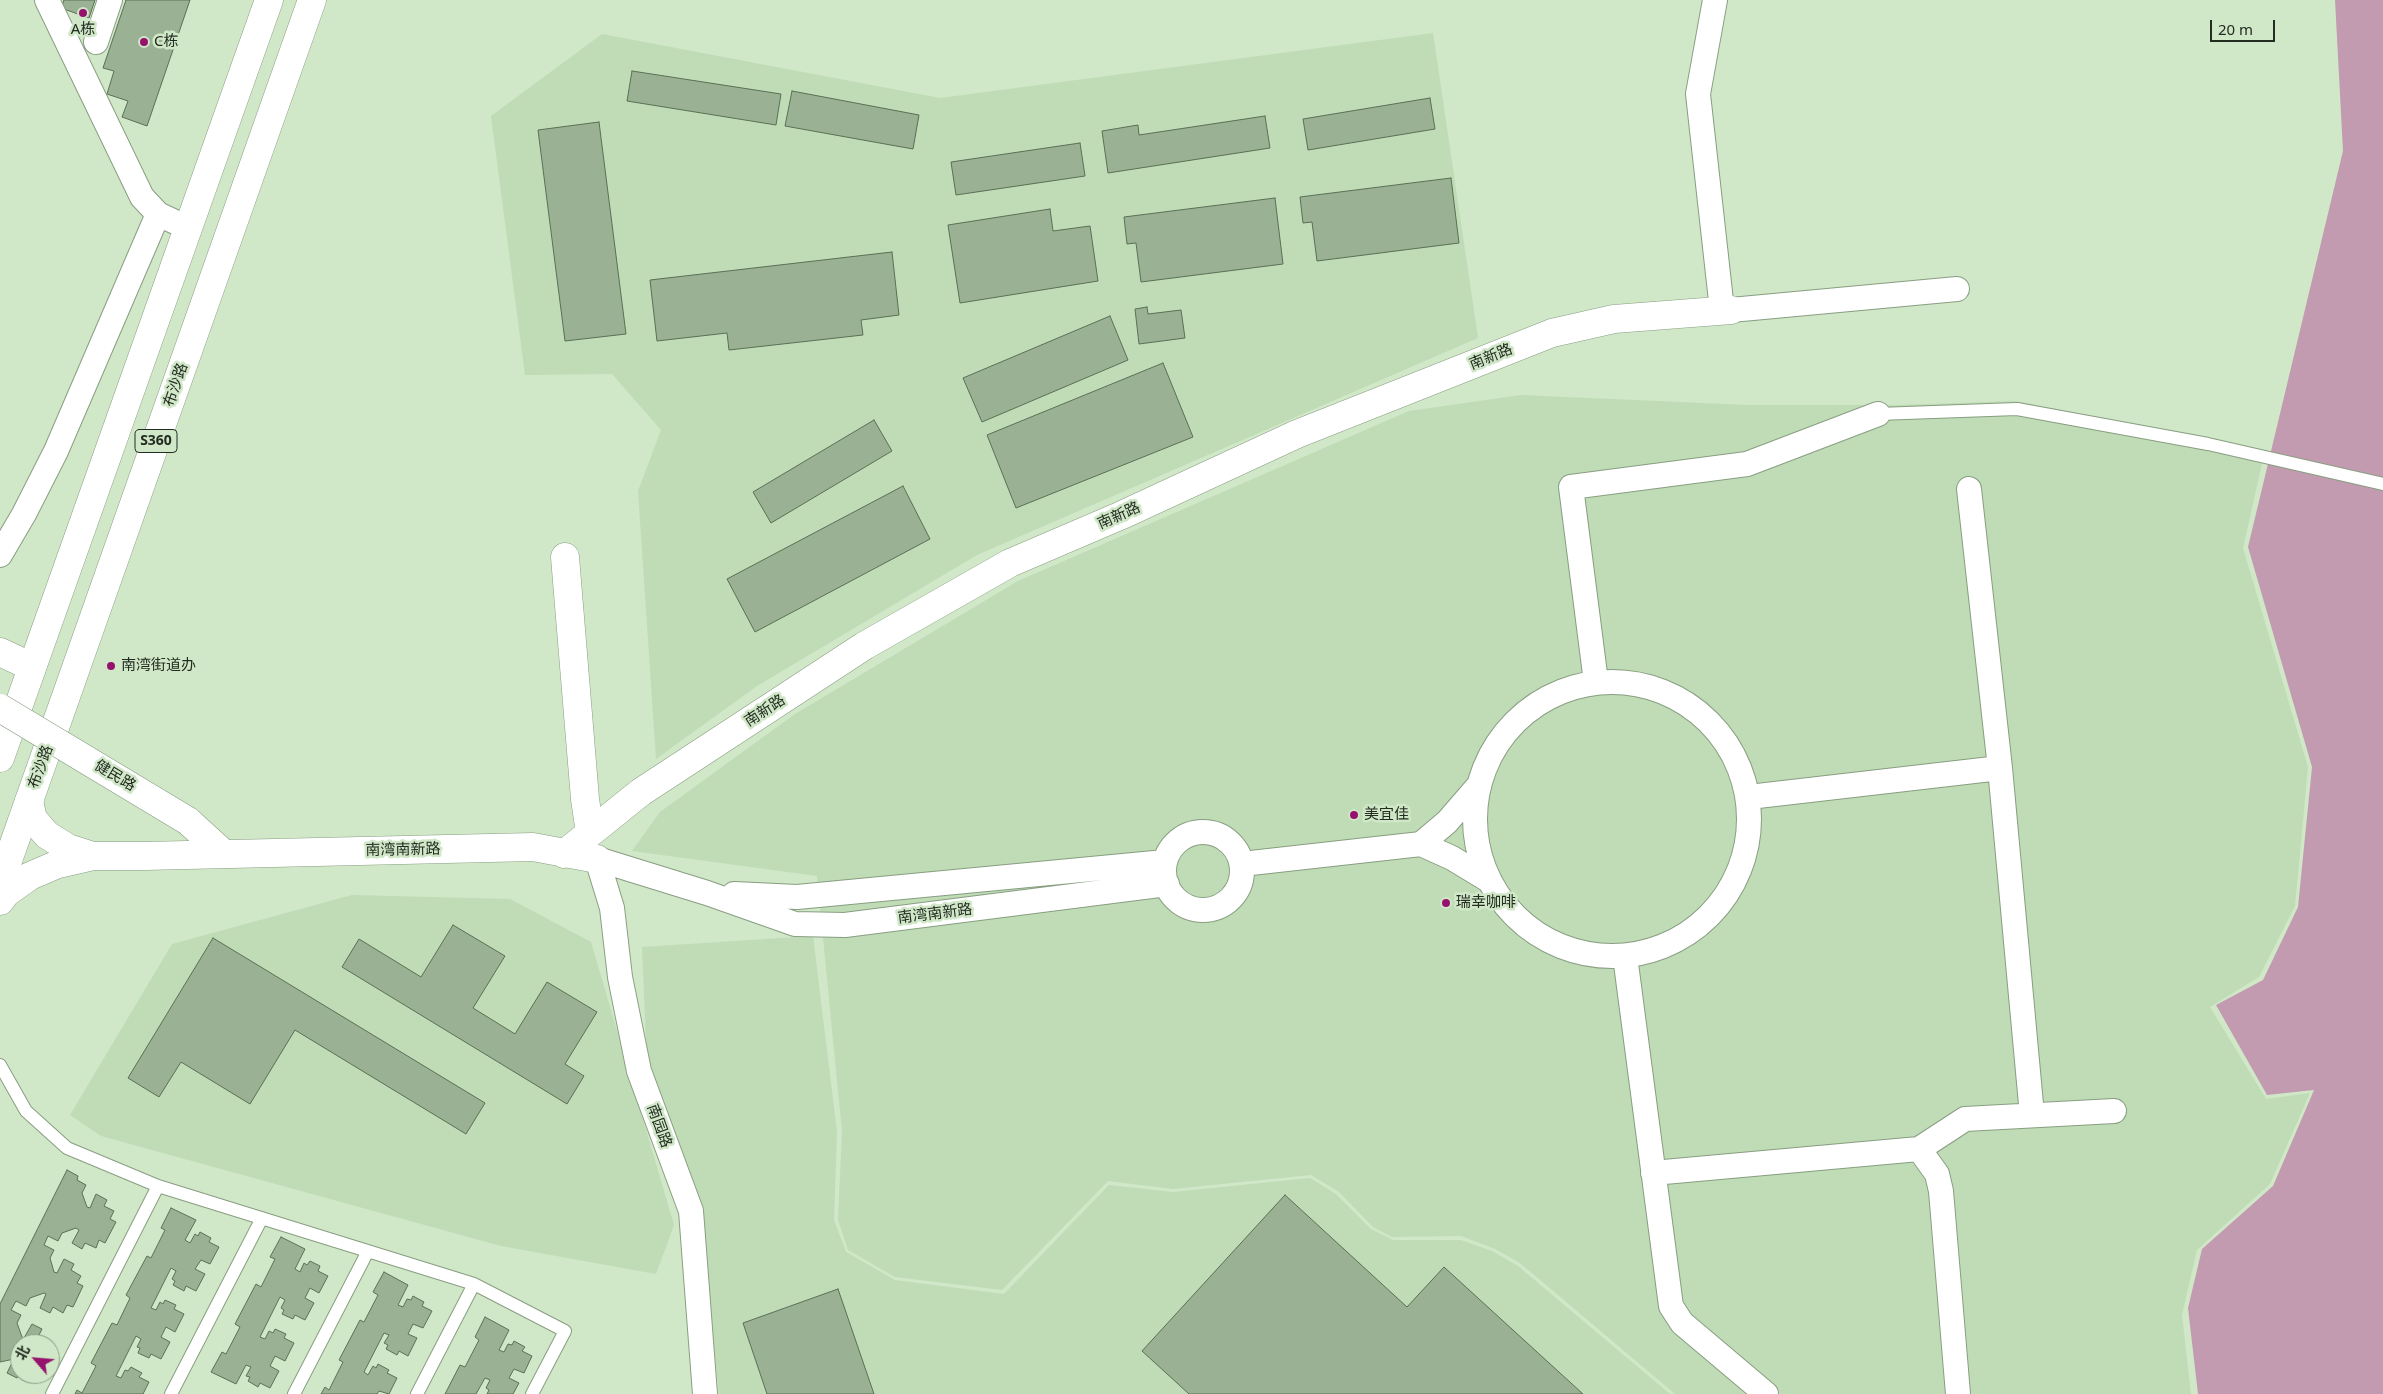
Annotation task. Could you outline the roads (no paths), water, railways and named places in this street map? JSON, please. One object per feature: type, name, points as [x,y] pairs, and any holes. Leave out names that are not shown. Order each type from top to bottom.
[{"type":"street","points":[[47,0],[142,197],[158,214],[188,228]]},
{"type":"street","name":"S360","points":[[0,758],[269,0]]},
{"type":"street","name":"布沙路","points":[[0,883],[312,0]]},
{"type":"street","points":[[1715,0],[1698,94],[1727,310],[1957,289]]},
{"type":"street","points":[[96,42],[112,9]]},
{"type":"street","points":[[0,555],[24,514],[56,451],[158,214]]},
{"type":"street","name":"南新路","points":[[564,854],[641,792],[864,646],[1010,563],[1122,515],[1297,434],[1552,333],[1614,319],[1727,310]]},
{"type":"street","points":[[1596,682],[1572,487],[1747,464],[1878,414]]},
{"type":"street","points":[[1969,489],[2000,768],[2032,1115]]},
{"type":"street","points":[[565,557],[585,799],[590,833]]},
{"type":"street","points":[[0,652],[32,667]]},
{"type":"street","points":[[1619,681],[1643,684],[1666,691],[1700,712],[1720,733],[1735,755],[1749,797],[1750,824],[1746,848],[1739,871],[1718,907],[1699,926],[1682,938],[1652,951],[1625,956],[1604,957],[1580,953],[1546,939],[1516,918],[1502,901],[1490,881],[1480,857],[1476,836],[1475,807],[1479,785],[1492,753],[1518,720],[1536,705],[1554,694],[1596,682],[1619,681]]},
{"type":"street","name":"健民路","points":[[0,708],[188,821],[223,853]]},
{"type":"street","points":[[1749,797],[2000,768]]},
{"type":"street","points":[[1421,844],[1447,822],[1479,785]]},
{"type":"street","name":"南湾南新路","points":[[29,801],[33,819],[46,835],[68,848],[93,856]]},
{"type":"street","points":[[1201,832],[1222,836],[1237,852],[1242,864],[1242,876],[1237,890],[1231,898],[1219,906],[1204,910],[1182,904],[1171,894],[1166,873],[1170,850],[1187,835],[1201,832]]},
{"type":"street","points":[[1242,864],[1421,844],[1452,858],[1490,881]]},
{"type":"street","name":"南湾南新路","points":[[0,901],[6,894],[30,876],[58,864],[93,856],[534,847],[597,859],[708,893],[795,924],[845,925],[1166,873]]},
{"type":"street","name":"南园路","points":[[597,859],[612,908],[620,977],[639,1071],[690,1211],[704,1394]]},
{"type":"street","name":"南湾南新路","points":[[708,893],[797,897],[1166,873]]},
{"type":"street","points":[[1625,956],[1671,1306],[1682,1323],[1766,1394]]},
{"type":"street","points":[[1653,1173],[1918,1149],[1965,1119],[2114,1111]]},
{"type":"street","points":[[1918,1149],[1937,1174],[1941,1191],[1958,1394]]},
{"type":"lane","points":[[1878,414],[2017,409],[2208,444],[2383,484]]},
{"type":"lane","points":[[0,1065],[26,1112],[66,1148],[158,1186],[474,1284],[564,1330],[532,1394]]},
{"type":"lane","points":[[52,1394],[158,1186]]},
{"type":"lane","points":[[172,1394],[262,1218]]},
{"type":"lane","points":[[294,1394],[368,1251]]},
{"type":"lane","points":[[417,1394],[474,1284]]},
{"type":"place","name":"A栋","points":[[83,13]]},
{"type":"place","name":"C栋","points":[[144,42]]},
{"type":"place","name":"南湾街道办","points":[[111,666]]},
{"type":"place","name":"美宜佳","points":[[1354,815]]},
{"type":"place","name":"瑞幸咖啡","points":[[1446,903]]}]
